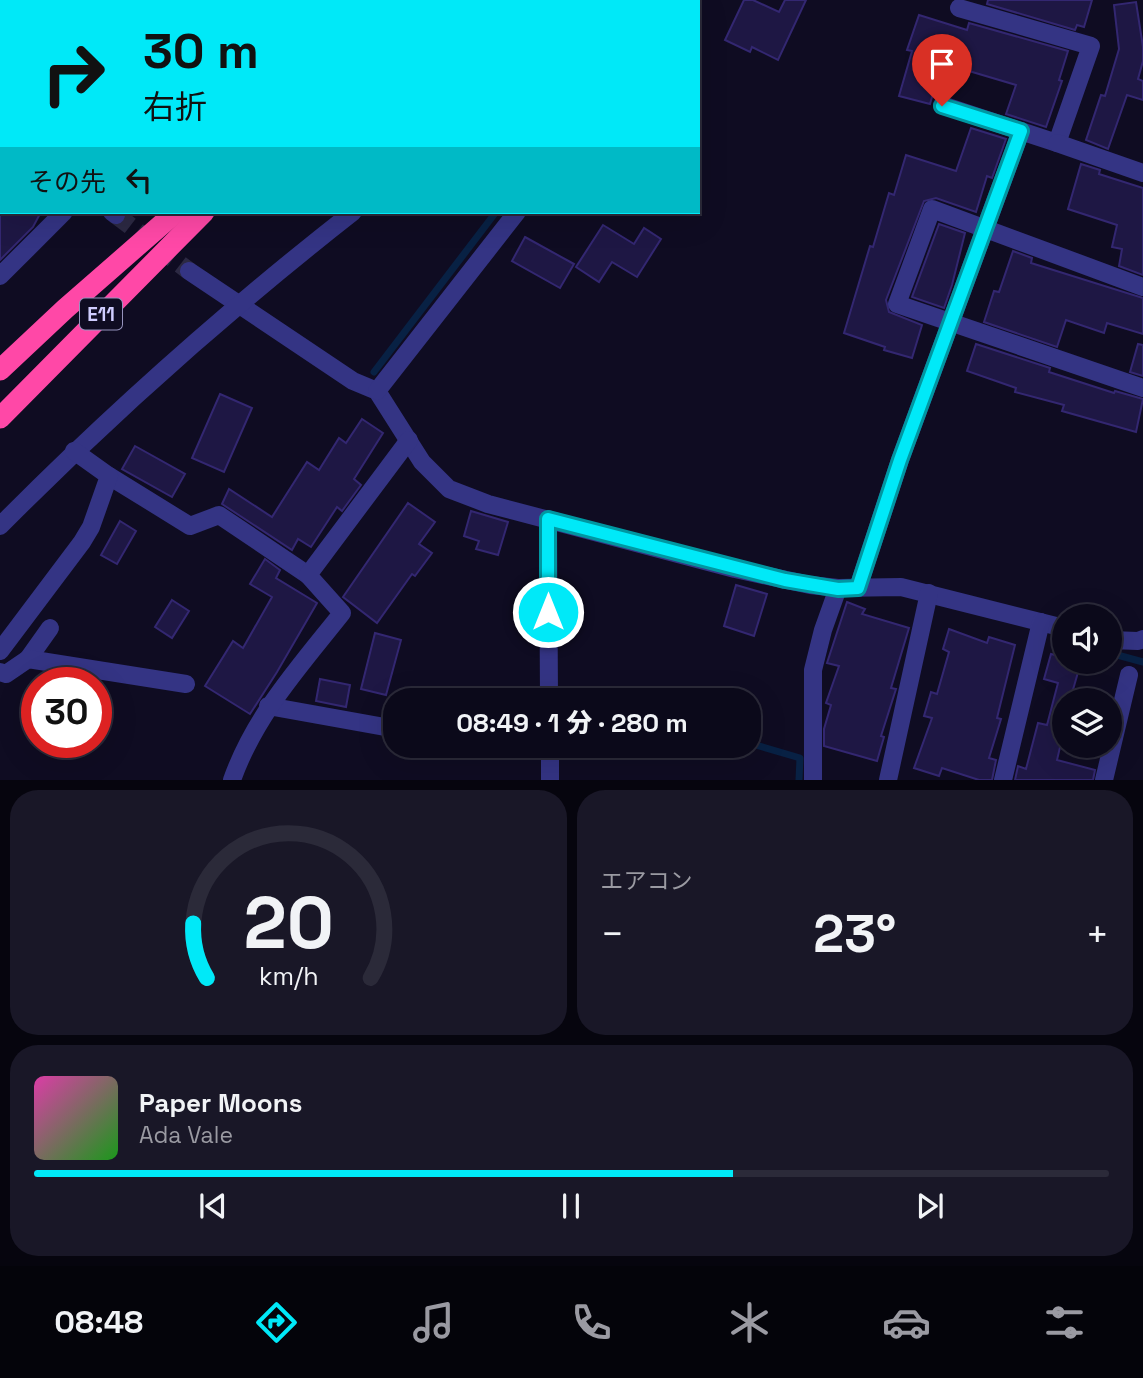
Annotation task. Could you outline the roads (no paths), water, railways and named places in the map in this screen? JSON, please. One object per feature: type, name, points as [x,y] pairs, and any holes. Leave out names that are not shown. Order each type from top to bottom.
[{"type":"highway","name":"E11","points":[[0,370],[65,309],[175,214]]},
{"type":"highway","name":"E11","points":[[0,418],[202,214]]},
{"type":"street","points":[[959,8],[1091,46],[1057,143]]},
{"type":"street","points":[[942,106],[1143,173]]},
{"type":"street","points":[[858,588],[900,460],[1021,131]]},
{"type":"street","points":[[1143,287],[932,209],[897,304],[1143,388]]},
{"type":"street","points":[[0,276],[62,214]]},
{"type":"street","points":[[0,526],[136,393],[292,260],[351,214]]},
{"type":"street","points":[[377,391],[515,214]]},
{"type":"street","points":[[189,271],[353,382],[377,391],[422,462],[449,489],[488,504],[736,569],[838,589],[901,587],[1052,625]]},
{"type":"street","points":[[308,575],[409,440]]},
{"type":"street","points":[[74,451],[190,526],[219,514],[308,575],[342,613],[268,706],[242,750],[232,779]]},
{"type":"street","points":[[0,651],[82,542],[91,527],[109,476]]},
{"type":"street","points":[[548,519],[549,688]]},
{"type":"street","points":[[813,779],[813,670],[822,630],[838,589]]},
{"type":"street","points":[[888,779],[929,593]]},
{"type":"street","points":[[1003,779],[1041,622]]},
{"type":"street","points":[[0,673],[6,674],[28,659],[50,628]]},
{"type":"street","points":[[1122,640],[1143,639]]},
{"type":"street","points":[[28,659],[186,684]]},
{"type":"street","points":[[1104,779],[1129,675]]},
{"type":"street","points":[[268,706],[383,727]]},
{"type":"street","points":[[550,758],[550,779]]},
{"type":"waterway","points":[[374,372],[494,214]]},
{"type":"waterway","points":[[1122,656],[1143,662]]},
{"type":"waterway","points":[[761,747],[800,758],[799,780]]},
{"type":"tunnel","points":[[116,215],[189,271]]}]
